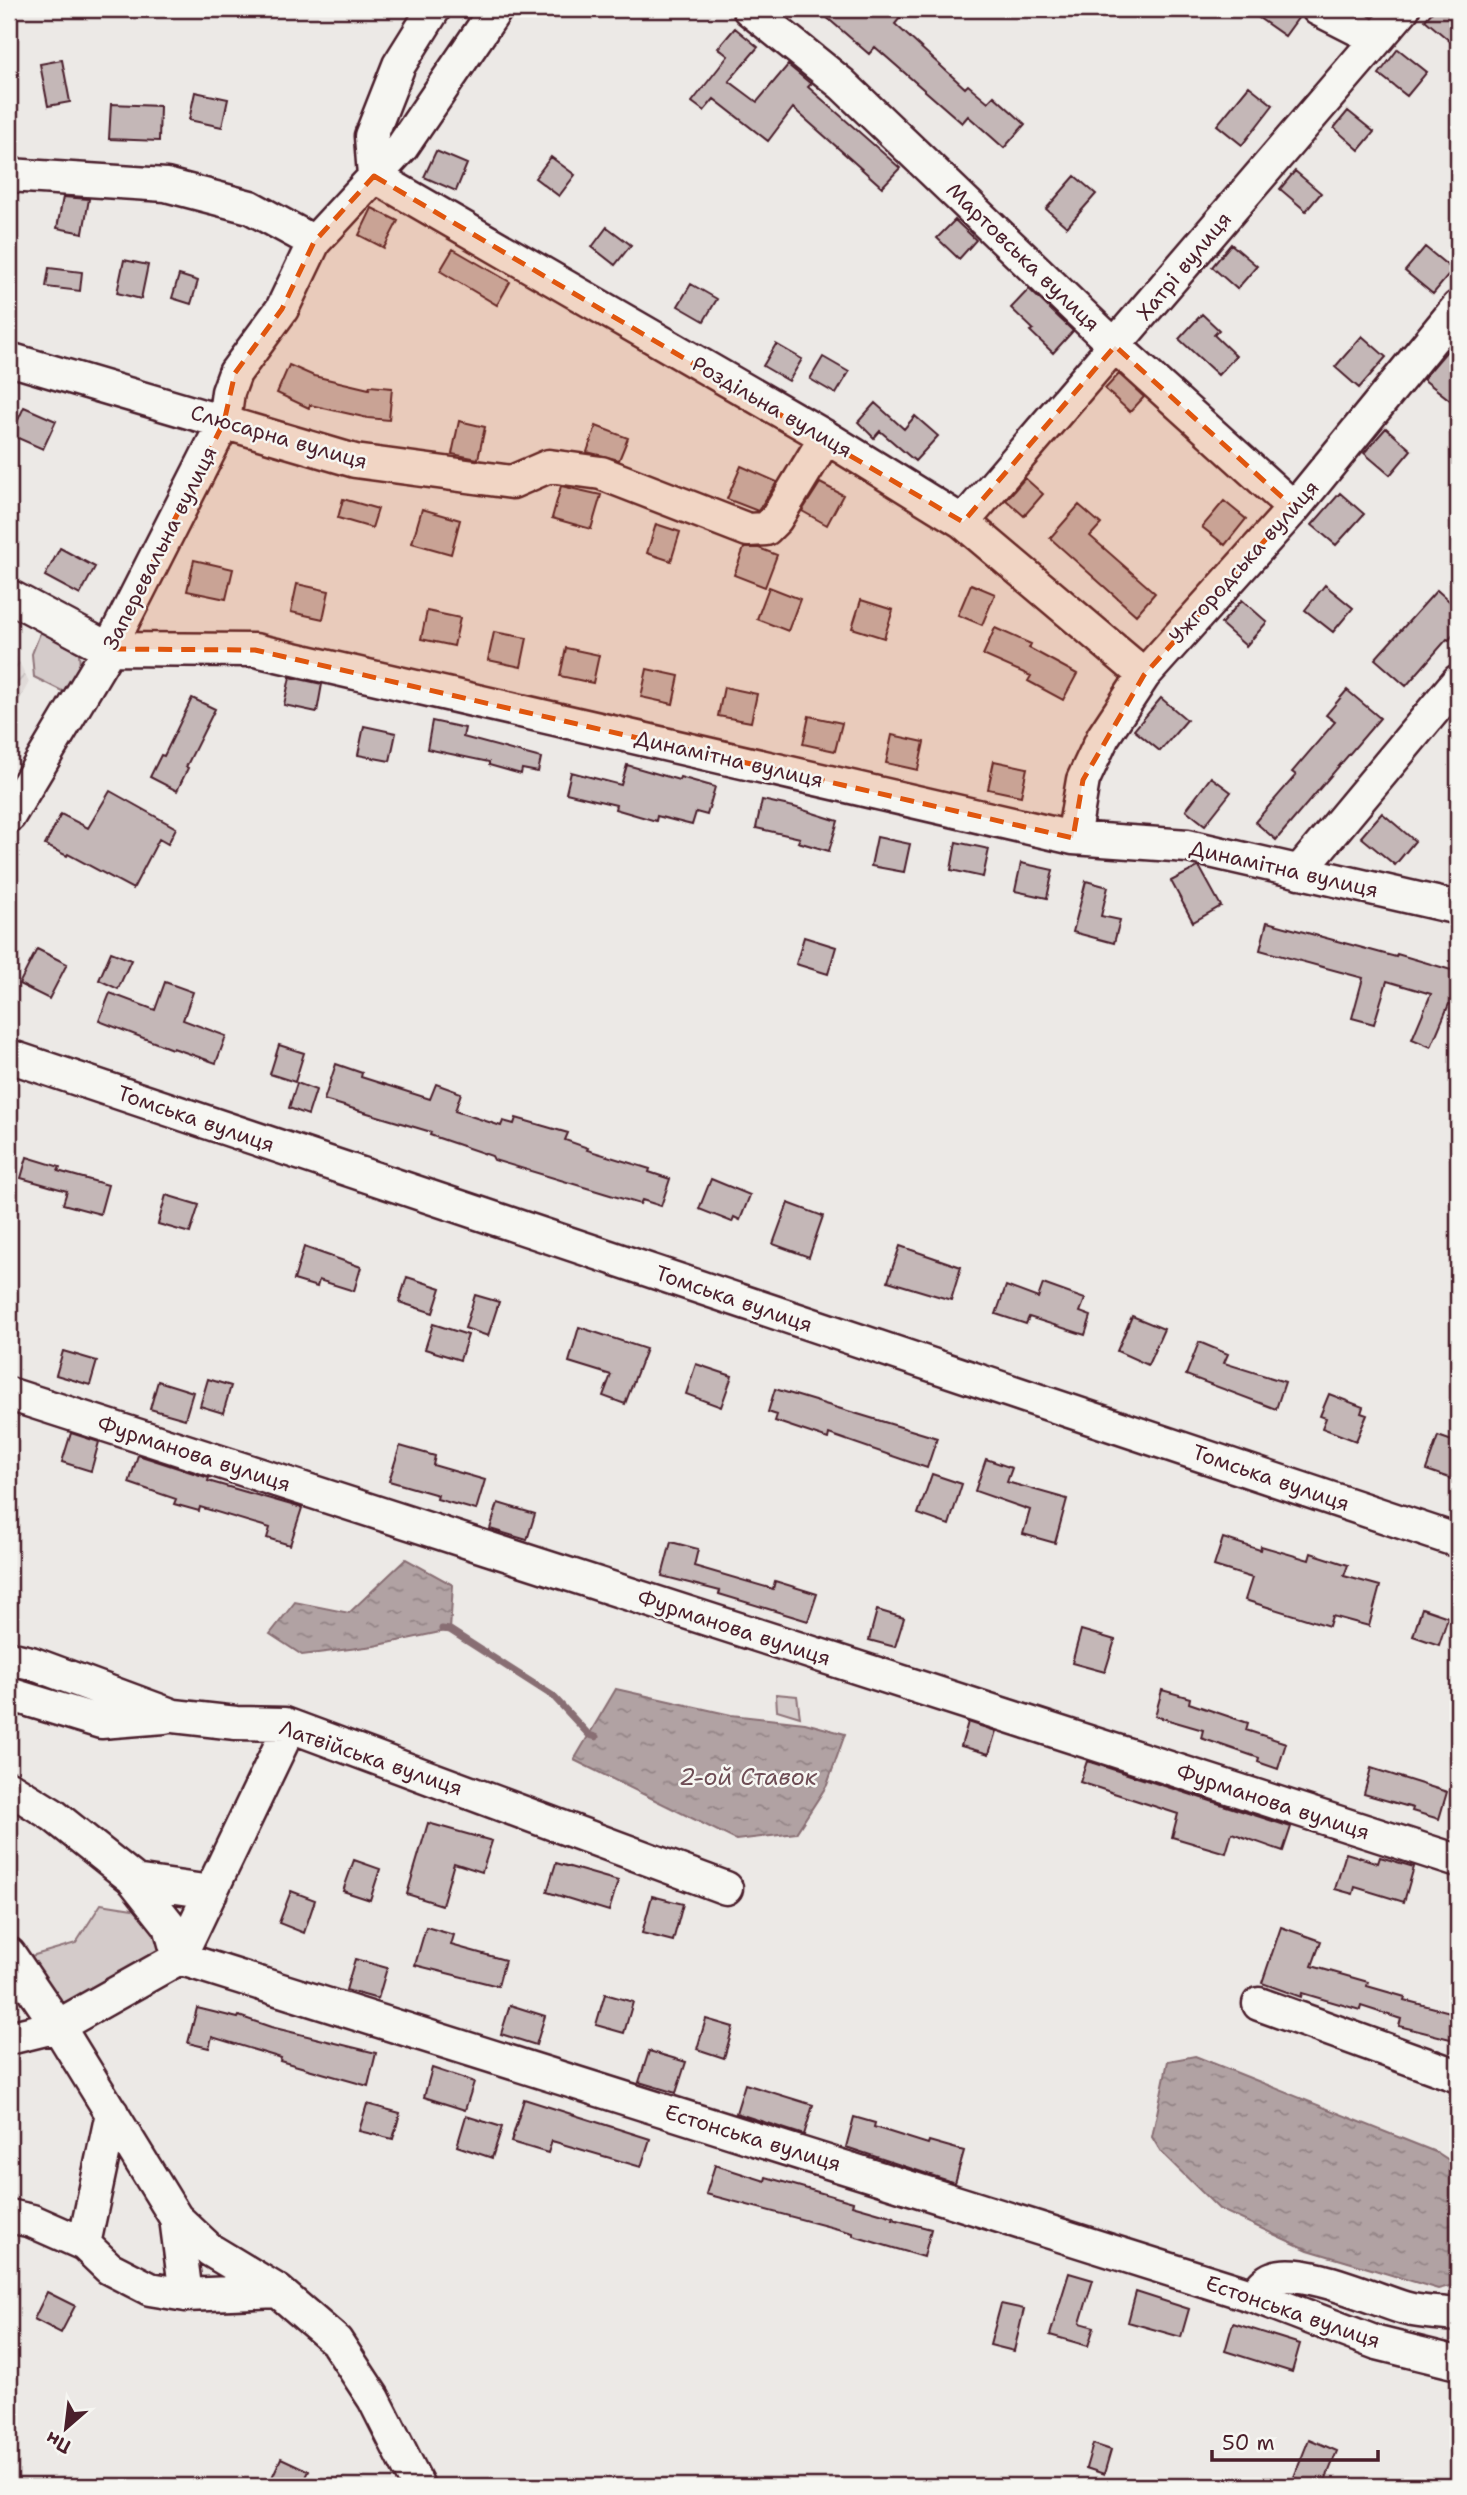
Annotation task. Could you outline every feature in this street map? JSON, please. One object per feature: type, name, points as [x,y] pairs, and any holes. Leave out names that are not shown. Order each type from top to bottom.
[{"type":"street","points":[[374,176],[371,136],[399,65],[434,9]]},
{"type":"street","name":"Заперевальна вулиця","points":[[9,816],[108,649],[223,422],[235,373],[282,310],[314,243],[402,147],[496,9]]},
{"type":"street","name":"Мартовська вулиця","points":[[749,9],[842,84],[1115,346],[1294,508]]},
{"type":"street","points":[[1318,9],[1377,39]]},
{"type":"street","name":"Хатрі вулиця","points":[[963,522],[1403,9]]},
{"type":"street","points":[[9,175],[166,185],[250,207],[314,243]]},
{"type":"street","name":"Роздільна вулиця","points":[[374,176],[826,437],[963,522],[1144,675]]},
{"type":"street","name":"Ужгородська вулиця","points":[[1073,838],[1083,780],[1103,737],[1144,675],[1294,508],[1458,307]]},
{"type":"street","name":"Слюсарна вулиця","points":[[9,359],[355,461],[512,482],[549,466],[601,473],[748,530],[766,529],[776,519],[826,437]]},
{"type":"street","name":"Динамітна вулиця","points":[[9,596],[108,649],[255,650],[1073,838],[1188,846],[1458,908]]},
{"type":"street","points":[[1299,872],[1458,681]]},
{"type":"street","name":"Томська вулиця","points":[[9,1056],[1458,1541]]},
{"type":"street","name":"Фурманова вулиця","points":[[9,1394],[1458,1861]]},
{"type":"street","name":"Латвiйська вулиця","points":[[9,1658],[31,1663],[174,1716],[290,1726],[726,1888]]},
{"type":"street","points":[[9,1694],[102,1722],[174,1716]]},
{"type":"street","points":[[9,2038],[58,2026],[179,1958],[290,1726]]},
{"type":"street","points":[[9,1788],[53,1815],[134,1881],[170,1926],[179,1958]]},
{"type":"street","points":[[134,1881],[211,1892]]},
{"type":"street","points":[[9,1954],[58,2026],[176,2218],[210,2249],[278,2291],[336,2341],[374,2399],[418,2486]]},
{"type":"street","name":"Естонська вулиця","points":[[179,1958],[1254,2296],[1377,2343],[1458,2363]]},
{"type":"street","points":[[1259,2004],[1458,2077]]},
{"type":"street","points":[[84,2244],[112,2113]]},
{"type":"street","points":[[9,2216],[32,2221],[84,2244],[109,2268],[150,2289],[186,2295],[278,2291]]},
{"type":"street","points":[[176,2218],[186,2295]]},
{"type":"street","points":[[1254,2296],[1266,2282],[1290,2274],[1338,2285],[1407,2309],[1458,2315]]},
{"type":"highlighted area","points":[[374,176],[963,522],[1115,346],[1294,508],[1144,675],[1083,780],[1073,838],[255,650],[109,649],[224,422],[235,373],[282,309],[314,242]]},
{"type":"shaded area","points":[[41,631],[79,653],[81,681],[68,694],[34,677],[32,654]]},
{"type":"shaded area","points":[[9,642],[29,682],[9,720]]},
{"type":"shaded area","points":[[776,1694],[797,1696],[800,1717],[777,1710]]},
{"type":"shaded area","points":[[101,1904],[151,1912],[169,1950],[69,2012],[46,1996],[28,1957],[76,1943]]},
{"type":"water","points":[[406,1559],[453,1585],[450,1630],[374,1646],[302,1655],[270,1634],[295,1602],[349,1613]]},
{"type":"water","name":"2-ой Ставок","points":[[616,1689],[731,1715],[805,1723],[845,1734],[827,1785],[796,1833],[736,1840],[574,1760]]},
{"type":"water","points":[[1195,2056],[1438,2153],[1458,2166],[1458,2284],[1438,2289],[1308,2250],[1219,2209],[1161,2152],[1152,2137],[1168,2061]]},
{"type":"building","points":[[817,9],[889,9],[900,18],[895,24],[965,88],[968,85],[988,102],[994,96],[1025,124],[1004,148],[968,116],[962,123],[875,47],[869,54]]},
{"type":"building","points":[[1246,9],[1300,9],[1301,14],[1285,36]]},
{"type":"building","points":[[1435,9],[1448,9],[1458,17],[1458,48],[1425,20]]},
{"type":"building","points":[[735,28],[758,47],[729,81],[757,102],[788,65],[811,84],[808,87],[900,168],[882,187],[793,108],[768,141],[714,99],[704,111],[692,102],[728,56],[718,48]]},
{"type":"building","points":[[1398,49],[1427,72],[1407,96],[1379,74]]},
{"type":"building","points":[[62,60],[70,102],[48,106],[40,64]]},
{"type":"building","points":[[1249,86],[1273,105],[1242,145],[1217,125]]},
{"type":"building","points":[[195,92],[228,99],[222,127],[189,120]]},
{"type":"building","points":[[111,104],[160,106],[159,141],[109,139]]},
{"type":"building","points":[[1348,111],[1374,132],[1359,150],[1334,128]]},
{"type":"building","points":[[436,151],[467,164],[456,191],[424,177]]},
{"type":"building","points":[[551,157],[575,175],[559,196],[535,178]]},
{"type":"building","points":[[1295,171],[1321,193],[1306,211],[1280,189]]},
{"type":"building","points":[[1075,176],[1096,194],[1067,227],[1046,209]]},
{"type":"building","points":[[63,197],[89,199],[83,233],[57,228]]},
{"type":"building","points":[[372,208],[398,221],[384,248],[359,235]]},
{"type":"building","points":[[955,220],[976,240],[959,259],[937,238]]},
{"type":"building","points":[[607,227],[631,245],[615,265],[592,247]]},
{"type":"building","points":[[1231,244],[1257,266],[1237,289],[1212,267]]},
{"type":"building","points":[[1425,247],[1453,270],[1433,294],[1405,271]]},
{"type":"building","points":[[453,249],[510,282],[497,305],[440,271]]},
{"type":"building","points":[[124,260],[148,265],[141,299],[117,293]]},
{"type":"building","points":[[49,268],[82,272],[80,291],[46,287]]},
{"type":"building","points":[[179,275],[198,281],[191,304],[172,298]]},
{"type":"building","points":[[691,284],[717,299],[704,321],[678,306]]},
{"type":"building","points":[[1029,289],[1073,331],[1053,353],[1011,308]]},
{"type":"building","points":[[1202,314],[1219,330],[1214,335],[1236,356],[1218,375],[1179,339]]},
{"type":"building","points":[[1362,336],[1386,357],[1359,388],[1335,367]]},
{"type":"building","points":[[1458,338],[1458,390],[1450,400],[1423,379]]},
{"type":"building","points":[[776,344],[802,359],[789,381],[763,366]]},
{"type":"building","points":[[823,357],[849,372],[836,394],[810,379]]},
{"type":"building","points":[[289,365],[314,376],[369,389],[370,386],[392,388],[389,420],[310,405],[309,408],[277,393]]},
{"type":"building","points":[[1119,374],[1144,397],[1130,412],[1105,389]]},
{"type":"building","points":[[875,403],[904,429],[915,416],[938,436],[915,461],[880,431],[874,438],[858,422]]},
{"type":"building","points":[[24,407],[56,421],[43,449],[11,435]]},
{"type":"building","points":[[459,421],[485,427],[478,459],[452,454]]},
{"type":"building","points":[[596,426],[628,438],[619,460],[587,452]]},
{"type":"building","points":[[1386,428],[1411,450],[1390,475],[1364,453]]},
{"type":"building","points":[[741,466],[777,482],[758,511],[727,499]]},
{"type":"building","points":[[1025,478],[1043,494],[1024,516],[1006,500]]},
{"type":"building","points":[[820,483],[843,495],[827,525],[802,511]]},
{"type":"building","points":[[561,486],[601,495],[591,529],[552,518]]},
{"type":"building","points":[[1340,493],[1364,514],[1336,545],[1312,525]]},
{"type":"building","points":[[343,499],[378,509],[372,528],[338,518]]},
{"type":"building","points":[[1224,501],[1246,519],[1225,545],[1202,527]]},
{"type":"building","points":[[1079,505],[1101,524],[1090,536],[1155,593],[1136,615],[1050,538]]},
{"type":"building","points":[[422,509],[460,520],[451,554],[412,543]]},
{"type":"building","points":[[656,524],[680,532],[671,561],[647,553]]},
{"type":"building","points":[[60,548],[95,567],[80,595],[45,576]]},
{"type":"building","points":[[744,548],[759,548],[777,555],[765,587],[734,575]]},
{"type":"building","points":[[194,560],[233,569],[226,599],[187,591]]},
{"type":"building","points":[[297,584],[329,591],[323,619],[291,612]]},
{"type":"building","points":[[971,584],[995,594],[982,625],[958,615]]},
{"type":"building","points":[[1325,585],[1353,608],[1333,632],[1305,610]]},
{"type":"building","points":[[769,587],[800,599],[788,631],[757,619]]},
{"type":"building","points":[[1437,590],[1458,609],[1458,629],[1406,686],[1375,659]]},
{"type":"building","points":[[861,600],[893,610],[884,638],[852,628]]},
{"type":"building","points":[[1242,600],[1267,622],[1246,646],[1221,624]]},
{"type":"building","points":[[427,611],[460,618],[454,646],[421,639]]},
{"type":"building","points":[[995,628],[1031,644],[1029,648],[1077,674],[1063,700],[1028,681],[1031,676],[983,655]]},
{"type":"building","points":[[494,632],[527,638],[521,667],[488,660]]},
{"type":"building","points":[[566,648],[599,655],[593,683],[560,676]]},
{"type":"building","points":[[647,669],[679,676],[673,704],[641,697]]},
{"type":"building","points":[[290,677],[322,684],[317,712],[284,705]]},
{"type":"building","points":[[724,687],[757,694],[751,722],[718,716]]},
{"type":"building","points":[[1347,690],[1380,718],[1276,840],[1255,822],[1296,775],[1292,772],[1335,722],[1326,715]]},
{"type":"building","points":[[192,698],[215,709],[177,791],[150,777],[161,755],[164,756]]},
{"type":"building","points":[[1161,698],[1187,720],[1160,751],[1134,730]]},
{"type":"building","points":[[809,716],[842,723],[835,751],[803,744]]},
{"type":"building","points":[[432,721],[465,728],[463,737],[541,758],[538,772],[522,769],[521,774],[489,765],[489,762],[427,749]]},
{"type":"building","points":[[364,726],[396,733],[390,761],[358,755]]},
{"type":"building","points":[[892,735],[924,742],[918,770],[886,763]]},
{"type":"building","points":[[994,761],[1027,768],[1021,796],[988,789]]},
{"type":"building","points":[[627,765],[715,787],[707,815],[696,812],[692,825],[657,816],[656,821],[615,809],[616,805],[566,793],[571,772],[621,785]]},
{"type":"building","points":[[1211,777],[1231,792],[1205,825],[1186,810]]},
{"type":"building","points":[[110,791],[176,828],[168,844],[159,839],[133,889],[68,854],[67,856],[45,845],[61,814],[88,828]]},
{"type":"building","points":[[762,800],[838,821],[829,851],[798,842],[800,838],[756,828]]},
{"type":"building","points":[[1382,813],[1415,841],[1395,865],[1361,837]]},
{"type":"building","points":[[877,837],[910,844],[904,872],[871,866]]},
{"type":"building","points":[[956,842],[989,849],[983,877],[951,870]]},
{"type":"building","points":[[1021,863],[1053,870],[1047,898],[1015,891]]},
{"type":"building","points":[[1198,867],[1221,906],[1193,922],[1171,881]]},
{"type":"building","points":[[1086,881],[1108,887],[1101,916],[1120,920],[1114,943],[1073,932]]},
{"type":"building","points":[[1267,922],[1458,972],[1458,1006],[1449,1004],[1431,1047],[1412,1039],[1431,994],[1387,981],[1374,1024],[1352,1018],[1363,978],[1260,950]]},
{"type":"building","points":[[804,937],[836,947],[828,974],[796,964]]},
{"type":"building","points":[[37,949],[67,964],[49,999],[19,984]]},
{"type":"building","points":[[111,952],[131,960],[118,989],[99,980]]},
{"type":"building","points":[[165,982],[193,992],[183,1020],[226,1036],[216,1063],[99,1021],[110,993],[155,1010]]},
{"type":"building","points":[[279,1045],[304,1053],[295,1082],[270,1074]]},
{"type":"building","points":[[336,1064],[362,1073],[361,1077],[430,1099],[436,1084],[461,1093],[455,1111],[501,1126],[503,1121],[514,1124],[516,1118],[568,1133],[565,1140],[588,1148],[587,1150],[650,1169],[649,1172],[670,1179],[661,1206],[642,1200],[640,1204],[494,1160],[492,1156],[430,1135],[431,1132],[324,1100]]},
{"type":"building","points":[[297,1083],[316,1090],[308,1115],[289,1108]]},
{"type":"building","points":[[27,1157],[60,1167],[58,1171],[108,1185],[100,1214],[63,1204],[67,1191],[21,1178]]},
{"type":"building","points":[[711,1179],[750,1195],[740,1220],[734,1217],[732,1222],[699,1209]]},
{"type":"building","points":[[166,1195],[199,1205],[190,1233],[158,1224]]},
{"type":"building","points":[[788,1203],[823,1216],[809,1257],[773,1244]]},
{"type":"building","points":[[900,1246],[961,1267],[951,1300],[888,1281]]},
{"type":"building","points":[[304,1247],[361,1267],[354,1291],[319,1280],[317,1287],[294,1280]]},
{"type":"building","points":[[407,1277],[441,1288],[433,1313],[399,1302]]},
{"type":"building","points":[[1043,1284],[1085,1299],[1080,1312],[1091,1316],[1085,1335],[1029,1317],[1026,1324],[996,1314],[1006,1286],[1038,1298]]},
{"type":"building","points":[[475,1295],[499,1302],[488,1336],[465,1328]]},
{"type":"building","points":[[1132,1316],[1164,1329],[1148,1365],[1117,1351]]},
{"type":"building","points":[[433,1324],[468,1335],[460,1360],[425,1349]]},
{"type":"building","points":[[579,1327],[646,1349],[625,1404],[603,1396],[611,1375],[569,1362]]},
{"type":"building","points":[[1199,1342],[1228,1354],[1224,1363],[1285,1382],[1276,1409],[1186,1375]]},
{"type":"building","points":[[63,1351],[97,1361],[90,1385],[56,1375]]},
{"type":"building","points":[[696,1364],[732,1376],[721,1407],[686,1394]]},
{"type":"building","points":[[208,1379],[231,1386],[223,1413],[200,1406]]},
{"type":"building","points":[[158,1381],[193,1392],[185,1419],[150,1409]]},
{"type":"building","points":[[775,1389],[937,1438],[927,1468],[829,1434],[828,1439],[775,1421],[777,1415],[768,1412]]},
{"type":"building","points":[[1329,1394],[1363,1407],[1361,1413],[1367,1415],[1356,1441],[1322,1428],[1326,1418],[1320,1416]]},
{"type":"building","points":[[71,1433],[99,1442],[91,1471],[62,1462]]},
{"type":"building","points":[[1438,1436],[1458,1443],[1458,1470],[1455,1480],[1426,1470]]},
{"type":"building","points":[[400,1446],[435,1456],[433,1465],[485,1480],[476,1510],[437,1499],[438,1495],[389,1481]]},
{"type":"building","points":[[138,1455],[209,1478],[208,1481],[302,1508],[290,1545],[267,1538],[270,1528],[200,1507],[199,1511],[174,1504],[176,1499],[129,1483]]},
{"type":"building","points":[[986,1459],[1012,1468],[1007,1482],[1067,1499],[1055,1543],[1023,1534],[1030,1510],[975,1491]]},
{"type":"building","points":[[932,1474],[962,1484],[949,1525],[918,1514]]},
{"type":"building","points":[[498,1503],[535,1514],[527,1540],[490,1529]]},
{"type":"building","points":[[1223,1538],[1260,1550],[1261,1546],[1309,1560],[1311,1553],[1348,1565],[1344,1576],[1380,1586],[1369,1626],[1332,1616],[1329,1626],[1245,1600],[1252,1578],[1214,1566]]},
{"type":"building","points":[[671,1542],[698,1549],[694,1566],[773,1589],[775,1581],[817,1594],[808,1621],[719,1594],[720,1591],[662,1576]]},
{"type":"building","points":[[1422,1608],[1448,1617],[1439,1645],[1413,1636]]},
{"type":"building","points":[[877,1610],[904,1618],[895,1647],[869,1640]]},
{"type":"building","points":[[1081,1630],[1115,1640],[1105,1672],[1072,1663]]},
{"type":"building","points":[[1162,1690],[1190,1698],[1189,1703],[1248,1723],[1246,1730],[1286,1743],[1278,1769],[1258,1762],[1259,1758],[1201,1738],[1203,1730],[1155,1716]]},
{"type":"building","points":[[968,1722],[996,1731],[989,1754],[961,1746]]},
{"type":"building","points":[[1087,1761],[1291,1827],[1283,1851],[1232,1833],[1226,1853],[1172,1837],[1178,1814],[1080,1782]]},
{"type":"building","points":[[1371,1768],[1447,1792],[1439,1819],[1412,1811],[1413,1808],[1364,1794]]},
{"type":"building","points":[[428,1823],[492,1841],[482,1872],[454,1863],[442,1905],[407,1894]]},
{"type":"building","points":[[1346,1853],[1378,1863],[1380,1857],[1414,1867],[1404,1902],[1355,1887],[1353,1894],[1335,1889]]},
{"type":"building","points":[[354,1860],[380,1869],[370,1900],[343,1891]]},
{"type":"building","points":[[556,1863],[618,1881],[609,1911],[547,1892]]},
{"type":"building","points":[[291,1891],[315,1900],[304,1933],[279,1923]]},
{"type":"building","points":[[652,1896],[683,1904],[673,1941],[642,1933]]},
{"type":"building","points":[[426,1927],[454,1935],[451,1945],[505,1960],[498,1986],[415,1965]]},
{"type":"building","points":[[1281,1927],[1321,1941],[1312,1966],[1368,1982],[1367,1986],[1405,1997],[1404,2000],[1458,2014],[1458,2041],[1399,2026],[1401,2019],[1361,2006],[1360,2010],[1302,1993],[1301,1997],[1262,1983]]},
{"type":"building","points":[[355,1959],[387,1968],[378,1999],[346,1990]]},
{"type":"building","points":[[605,1994],[633,2002],[624,2033],[596,2025]]},
{"type":"building","points":[[510,2005],[545,2016],[536,2045],[501,2034]]},
{"type":"building","points":[[197,2008],[238,2018],[239,2016],[271,2027],[376,2053],[368,2086],[280,2061],[281,2058],[212,2037],[209,2048],[188,2043]]},
{"type":"building","points":[[706,2019],[733,2027],[724,2058],[697,2049]]},
{"type":"building","points":[[649,2051],[686,2062],[676,2093],[639,2082]]},
{"type":"building","points":[[432,2068],[474,2082],[465,2110],[424,2097]]},
{"type":"building","points":[[745,2084],[813,2105],[804,2135],[736,2113]]},
{"type":"building","points":[[524,2099],[650,2139],[641,2167],[552,2141],[548,2153],[511,2142]]},
{"type":"building","points":[[367,2104],[400,2113],[393,2139],[359,2131]]},
{"type":"building","points":[[466,2116],[502,2127],[492,2158],[457,2146]]},
{"type":"building","points":[[854,2117],[875,2123],[874,2127],[928,2144],[929,2141],[964,2151],[955,2183],[846,2147]]},
{"type":"building","points":[[715,2165],[765,2181],[766,2177],[853,2202],[852,2205],[931,2229],[924,2257],[853,2236],[853,2233],[706,2194]]},
{"type":"building","points":[[1069,2273],[1093,2280],[1080,2323],[1094,2327],[1088,2346],[1050,2335]]},
{"type":"building","points":[[47,2292],[75,2306],[61,2333],[34,2319]]},
{"type":"building","points":[[1136,2292],[1189,2309],[1181,2337],[1128,2322]]},
{"type":"building","points":[[1001,2304],[1024,2309],[1014,2351],[990,2345]]},
{"type":"building","points":[[1233,2323],[1300,2344],[1292,2372],[1225,2351]]},
{"type":"building","points":[[1309,2439],[1337,2451],[1323,2486],[1294,2477]]},
{"type":"building","points":[[1093,2444],[1111,2450],[1104,2474],[1086,2468]]},
{"type":"building","points":[[281,2458],[309,2471],[302,2486],[268,2486]]},
{"type":"waterway","points":[[442,1629],[450,1630],[553,1696],[589,1735],[596,1737]]}]
